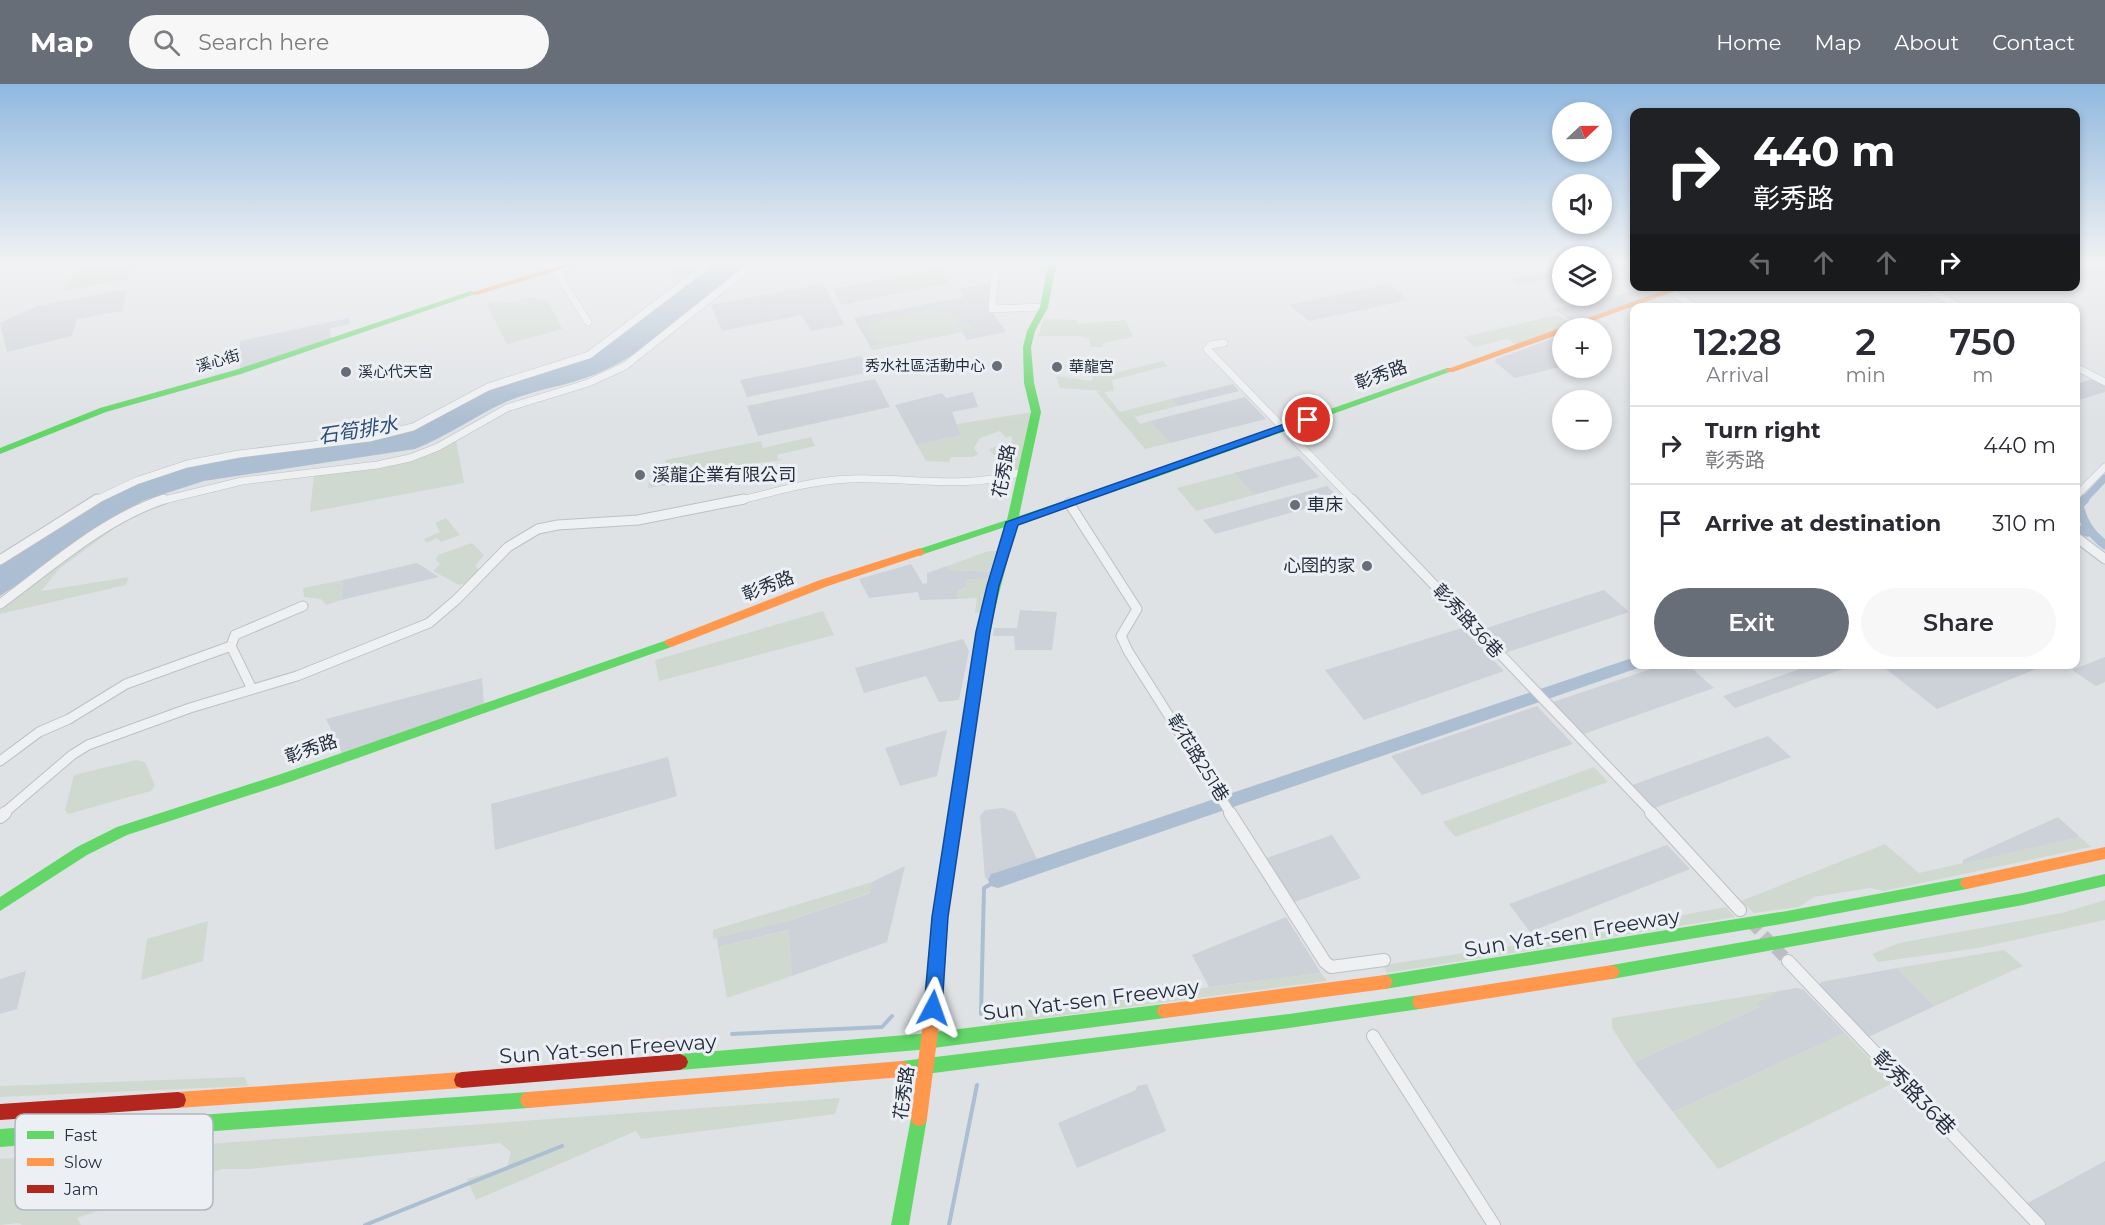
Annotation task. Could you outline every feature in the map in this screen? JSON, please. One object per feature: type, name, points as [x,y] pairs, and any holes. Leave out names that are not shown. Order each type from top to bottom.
[{"type":"main road","name":"溪心街","points":[[0,452],[103,410],[238,372],[402,314]]},
{"type":"main road","name":"花秀路","points":[[900,1225],[919,1118],[933,1008],[940,917],[983,632],[993,586],[1012,522],[1036,408],[1029,383],[1027,347],[1031,331],[1040,314]]},
{"type":"main road","name":"彰秀路","points":[[0,905],[82,851],[123,831],[285,778],[648,651],[824,584],[1069,503],[1552,334]]},
{"type":"main road","name":"Sun Yat-sen Freeway","points":[[0,1112],[531,1075],[918,1042],[1342,988],[1568,954],[2029,871],[2105,853]]},
{"type":"main road","points":[[213,1123],[531,1100],[916,1068],[1288,1021],[1580,978],[2023,899],[2105,880]]},
{"type":"main road","points":[[0,1138],[15,1137]]},
{"type":"street","points":[[583,314],[588,322]]},
{"type":"street","points":[[0,560],[76,508],[147,476],[219,458],[395,433],[488,387],[576,361],[600,348],[644,314]]},
{"type":"street","points":[[0,604],[110,525],[144,507],[213,488],[410,458],[438,447],[507,408],[608,375],[639,357],[692,314]]},
{"type":"street","name":"彰秀路36巷","points":[[1224,343],[1211,345],[1207,349],[1680,843],[1740,910]]},
{"type":"street","points":[[2080,369],[2105,382]]},
{"type":"street","points":[[2080,492],[2105,467]]},
{"type":"street","points":[[0,817],[83,748],[190,708],[297,676],[429,623],[444,612],[516,541],[538,529],[558,525],[618,523],[836,480],[873,478],[956,481],[1003,478],[1024,471]]},
{"type":"street","name":"彰花路251巷","points":[[1069,503],[1137,609],[1121,636],[1128,651],[1324,962],[1331,967],[1384,960]]},
{"type":"street","points":[[2080,541],[2105,560]]},
{"type":"street","points":[[252,689],[231,646],[235,635],[303,606]]},
{"type":"street","points":[[0,761],[39,732],[69,719],[126,684],[231,646]]},
{"type":"street","name":"彰秀路36巷","points":[[1788,962],[2039,1225]]},
{"type":"street","points":[[1373,1036],[1494,1225]]},
{"type":"shaded area","points":[[19,314],[104,314],[77,319],[72,336],[7,352],[0,323]]},
{"type":"shaded area","points":[[491,314],[555,314],[562,329],[507,344]]},
{"type":"shaded area","points":[[715,314],[839,314],[845,325],[811,331],[802,315],[722,331]]},
{"type":"shaded area","points":[[874,314],[994,314],[1006,332],[967,340],[962,332],[872,350],[854,318]]},
{"type":"shaded area","points":[[910,314],[952,314],[958,319],[956,328],[971,325],[974,329],[873,349],[871,346],[881,344],[871,338],[867,330],[869,325],[877,321]]},
{"type":"shaded area","points":[[1301,314],[1341,314],[1309,321]]},
{"type":"shaded area","points":[[1562,314],[1605,314],[1594,318],[1567,318]]},
{"type":"shaded area","points":[[1558,315],[1562,318],[1552,318],[1552,332],[1516,345],[1507,339],[1475,347],[1463,337]]},
{"type":"shaded area","points":[[349,318],[350,324],[330,328],[331,339],[299,352],[240,368],[240,341]]},
{"type":"shaded area","points":[[1044,319],[1076,320],[1078,324],[1126,320],[1133,337],[1103,343],[1103,347],[1091,347],[1089,339],[1078,336],[1038,336]]},
{"type":"shaded area","points":[[1552,339],[1552,369],[1515,378],[1495,362],[1496,359]]},
{"type":"shaded area","points":[[861,356],[870,372],[747,397],[740,380]]},
{"type":"shaded area","points":[[1163,361],[1167,366],[1112,380],[1114,391],[1104,392],[1120,412],[1171,399],[1178,406],[1134,417],[1140,424],[1150,421],[1170,443],[1145,449],[1097,392],[1103,391],[1060,388],[1056,376],[1092,381],[1095,366],[1104,367],[1102,376]]},
{"type":"shaded area","points":[[875,379],[890,407],[758,436],[747,406]]},
{"type":"shaded area","points":[[2093,379],[2105,385],[2105,392],[2080,400],[2080,383]]},
{"type":"shaded area","points":[[1233,384],[1239,391],[1178,406],[1171,399]]},
{"type":"shaded area","points":[[973,392],[978,407],[952,412],[961,435],[917,445],[895,405],[942,393],[946,398]]},
{"type":"shaded area","points":[[1245,397],[1266,419],[1170,443],[1150,421]]},
{"type":"shaded area","points":[[1033,412],[1020,468],[1013,472],[1008,453],[994,455],[989,449],[1013,441],[1011,436],[1006,438],[1000,431],[980,438],[974,448],[978,454],[973,457],[951,457],[949,462],[926,461],[917,445],[961,435],[957,424]]},
{"type":"shaded area","points":[[811,437],[815,446],[777,455],[778,459],[784,460],[748,464],[747,471],[705,475],[704,480],[648,488],[649,482],[658,481],[658,471],[668,469],[665,460],[761,441],[763,448]]},
{"type":"shaded area","points":[[456,440],[464,483],[310,512],[314,474],[403,460]]},
{"type":"shaded area","points":[[1299,456],[1319,477],[1254,495],[1234,473]]},
{"type":"shaded area","points":[[1234,473],[1254,495],[1196,511],[1177,488]]},
{"type":"shaded area","points":[[1327,486],[1340,499],[1215,534],[1203,520]]},
{"type":"shaded area","points":[[446,518],[460,535],[441,542],[437,538],[426,543],[424,539],[440,532],[435,523]]},
{"type":"shaded area","points":[[120,524],[59,569],[41,591],[129,577],[126,585],[0,614],[0,607]]},
{"type":"shaded area","points":[[472,543],[484,555],[475,566],[479,570],[470,581],[459,585],[433,571],[440,564],[436,560],[438,555]]},
{"type":"shaded area","points":[[989,551],[997,551],[993,572],[951,570],[947,566]]},
{"type":"shaded area","points":[[417,563],[439,577],[341,600],[343,580]]},
{"type":"shaded area","points":[[911,564],[923,584],[927,583],[927,573],[947,566],[951,570],[993,572],[991,578],[958,591],[957,599],[920,600],[918,592],[869,598],[859,579]]},
{"type":"shaded area","points":[[991,578],[985,612],[975,613],[977,598],[957,599],[958,591],[965,589],[967,579]]},
{"type":"shaded area","points":[[343,580],[341,600],[326,605],[321,599],[304,597],[303,588]]},
{"type":"shaded area","points":[[1604,590],[1629,612],[1499,655],[1477,631]]},
{"type":"shaded area","points":[[1020,610],[1057,612],[1052,650],[1015,650],[1014,636],[993,636],[994,628],[1017,628]]},
{"type":"shaded area","points":[[823,611],[834,635],[659,681],[655,660]]},
{"type":"shaded area","points":[[1462,628],[1504,671],[1364,720],[1325,670]]},
{"type":"shaded area","points":[[963,639],[969,651],[959,700],[939,702],[926,676],[864,693],[855,668]]},
{"type":"shaded area","points":[[2105,657],[2105,682],[2096,686],[2072,670],[2080,669],[2080,667]]},
{"type":"shaded area","points":[[1651,669],[1693,669],[1714,688],[1578,736],[1547,704]]},
{"type":"shaded area","points":[[1800,669],[1843,669],[1735,708],[1723,696]]},
{"type":"shaded area","points":[[1886,669],[2036,669],[1937,709]]},
{"type":"shaded area","points":[[482,678],[484,704],[342,753],[326,719]]},
{"type":"shaded area","points":[[1537,706],[1573,744],[1422,795],[1391,756]]},
{"type":"shaded area","points":[[947,730],[937,776],[900,786],[885,748]]},
{"type":"shaded area","points":[[1768,736],[1791,757],[1649,810],[1627,787]]},
{"type":"shaded area","points":[[668,757],[677,796],[495,850],[491,804]]},
{"type":"shaded area","points":[[136,760],[145,762],[155,786],[151,791],[68,814],[65,810],[74,775]]},
{"type":"shaded area","points":[[1594,767],[1608,782],[1455,837],[1443,822]]},
{"type":"shaded area","points":[[1003,808],[1015,812],[1040,866],[993,883],[985,878],[980,816],[985,810]]},
{"type":"shaded area","points":[[2058,817],[2080,837],[1963,864],[1963,860]]},
{"type":"shaded area","points":[[1332,835],[1361,878],[1289,904],[1261,860]]},
{"type":"shaded area","points":[[2080,837],[2091,847],[1884,891],[1870,888],[1814,897],[1799,907],[1754,913],[1741,901],[1885,844],[1919,873]]},
{"type":"shaded area","points":[[1667,845],[1690,869],[1530,932],[1509,904]]},
{"type":"shaded area","points":[[905,866],[887,942],[792,976],[788,930],[718,947],[717,937],[788,921],[870,893],[872,882]]},
{"type":"shaded area","points":[[872,882],[871,892],[788,921],[713,939],[713,930]]},
{"type":"shaded area","points":[[2105,900],[2105,920],[1978,948],[1878,962],[1872,954],[1899,943],[2062,913]]},
{"type":"shaded area","points":[[1726,907],[1735,917],[1387,973],[1383,965],[1539,942]]},
{"type":"shaded area","points":[[1286,917],[1321,973],[1209,987],[1192,955]]},
{"type":"shaded area","points":[[208,921],[203,961],[141,980],[147,939]]},
{"type":"shaded area","points":[[789,930],[792,976],[727,998],[718,947]]},
{"type":"shaded area","points":[[2004,950],[2023,966],[1935,1006],[1897,968]]},
{"type":"shaded area","points":[[1897,968],[1935,1006],[1864,1039],[1818,987],[1821,982]]},
{"type":"shaded area","points":[[26,971],[17,1009],[0,1014],[0,979]]},
{"type":"shaded area","points":[[1321,973],[1327,981],[990,1025],[991,1015]]},
{"type":"shaded area","points":[[1797,988],[1804,990],[1845,1033],[1673,1112],[1634,1062],[1760,1007],[1756,1003],[1779,991]]},
{"type":"shaded area","points":[[1779,991],[1757,1003],[1760,1007],[1634,1062],[1612,1028],[1612,1018]]},
{"type":"shaded area","points":[[1845,1033],[1893,1083],[1718,1169],[1673,1112]]},
{"type":"shaded area","points":[[245,1077],[248,1086],[0,1097],[0,1086]]},
{"type":"shaded area","points":[[1147,1084],[1166,1131],[1077,1168],[1058,1123],[1136,1090],[1137,1086]]},
{"type":"shaded area","points":[[840,1098],[835,1114],[641,1139],[636,1131],[476,1200],[467,1179],[507,1167],[511,1152],[500,1143],[248,1169],[222,1169],[213,1172],[213,1144]]},
{"type":"shaded area","points":[[15,1158],[15,1210],[101,1210],[77,1218],[81,1225],[22,1225],[19,1223],[0,1225],[0,1159]]},
{"type":"shaded area","points":[[2105,1161],[2105,1225],[2044,1225],[2024,1205]]},
{"type":"water","points":[[644,314],[688,314],[638,352],[617,364],[574,382],[508,401],[415,449],[204,481],[142,501],[0,596],[0,563],[114,491],[176,468],[404,432],[504,380],[590,352]]},
{"type":"waterway","points":[[2083,501],[2105,478]]},
{"type":"waterway","points":[[2080,504],[2083,501]]},
{"type":"waterway","points":[[2080,508],[2085,523],[2105,545]]},
{"type":"waterway","points":[[2080,530],[2088,532]]},
{"type":"waterway","points":[[998,880],[1630,665]]},
{"type":"waterway","points":[[981,1014],[984,888],[998,880]]},
{"type":"waterway","points":[[732,1034],[882,1027],[892,1016]]},
{"type":"waterway","points":[[949,1225],[977,1085]]},
{"type":"waterway","points":[[365,1225],[562,1146]]},
{"type":"tunnel","points":[[1751,922],[1788,961]]},
{"type":"traffic: fast","points":[[0,451],[103,410],[238,372],[411,314]]},
{"type":"traffic: fast","points":[[969,724],[983,632],[1012,522],[1036,412],[1029,383],[1027,347],[1031,331],[1040,314]]},
{"type":"traffic: fast","points":[[920,552],[1150,476],[1450,370]]},
{"type":"traffic: fast","points":[[0,905],[82,851],[122,831],[285,778],[670,643]]},
{"type":"traffic: fast","points":[[1612,972],[2023,899],[2105,880]]},
{"type":"traffic: fast","points":[[1385,982],[1787,917],[1967,883]]},
{"type":"traffic: fast","points":[[902,1069],[1289,1021],[1420,1002]]},
{"type":"traffic: fast","points":[[680,1062],[918,1042],[1165,1011]]},
{"type":"traffic: fast","points":[[213,1123],[528,1100]]},
{"type":"traffic: fast","points":[[900,1225],[919,1118]]},
{"type":"traffic: fast","points":[[0,1138],[15,1137]]},
{"type":"traffic: slow","points":[[1594,318],[1605,314]]},
{"type":"traffic: slow","points":[[1450,370],[1552,334]]},
{"type":"traffic: slow","points":[[670,643],[824,583],[920,552]]},
{"type":"traffic: slow","points":[[933,1008],[940,917],[969,724]]},
{"type":"traffic: slow","points":[[1967,883],[2105,853]]},
{"type":"traffic: slow","points":[[1420,1002],[1612,972]]},
{"type":"traffic: slow","points":[[1165,1011],[1385,982]]},
{"type":"traffic: slow","points":[[919,1118],[933,1008]]},
{"type":"traffic: slow","points":[[528,1100],[902,1069]]},
{"type":"traffic: slow","points":[[178,1100],[462,1080]]},
{"type":"traffic: jam","points":[[462,1080],[680,1062]]},
{"type":"traffic: jam","points":[[0,1112],[178,1100]]},
{"type":"place","name":"秀水社區活動中心","points":[[997,366]]},
{"type":"place","name":"華龍宮","points":[[1057,367]]},
{"type":"place","name":"溪心代天宮","points":[[346,372]]},
{"type":"place","name":"溪龍企業有限公司","points":[[640,475]]},
{"type":"place","name":"車床","points":[[1295,505]]},
{"type":"place","name":"心囹的家","points":[[1367,566]]},
{"type":"route","points":[[933,1008],[940,917],[983,632],[993,586],[1012,522],[1308,420]]},
{"type":"water label","name":"石筍排水","points":[[358,430]]}]
